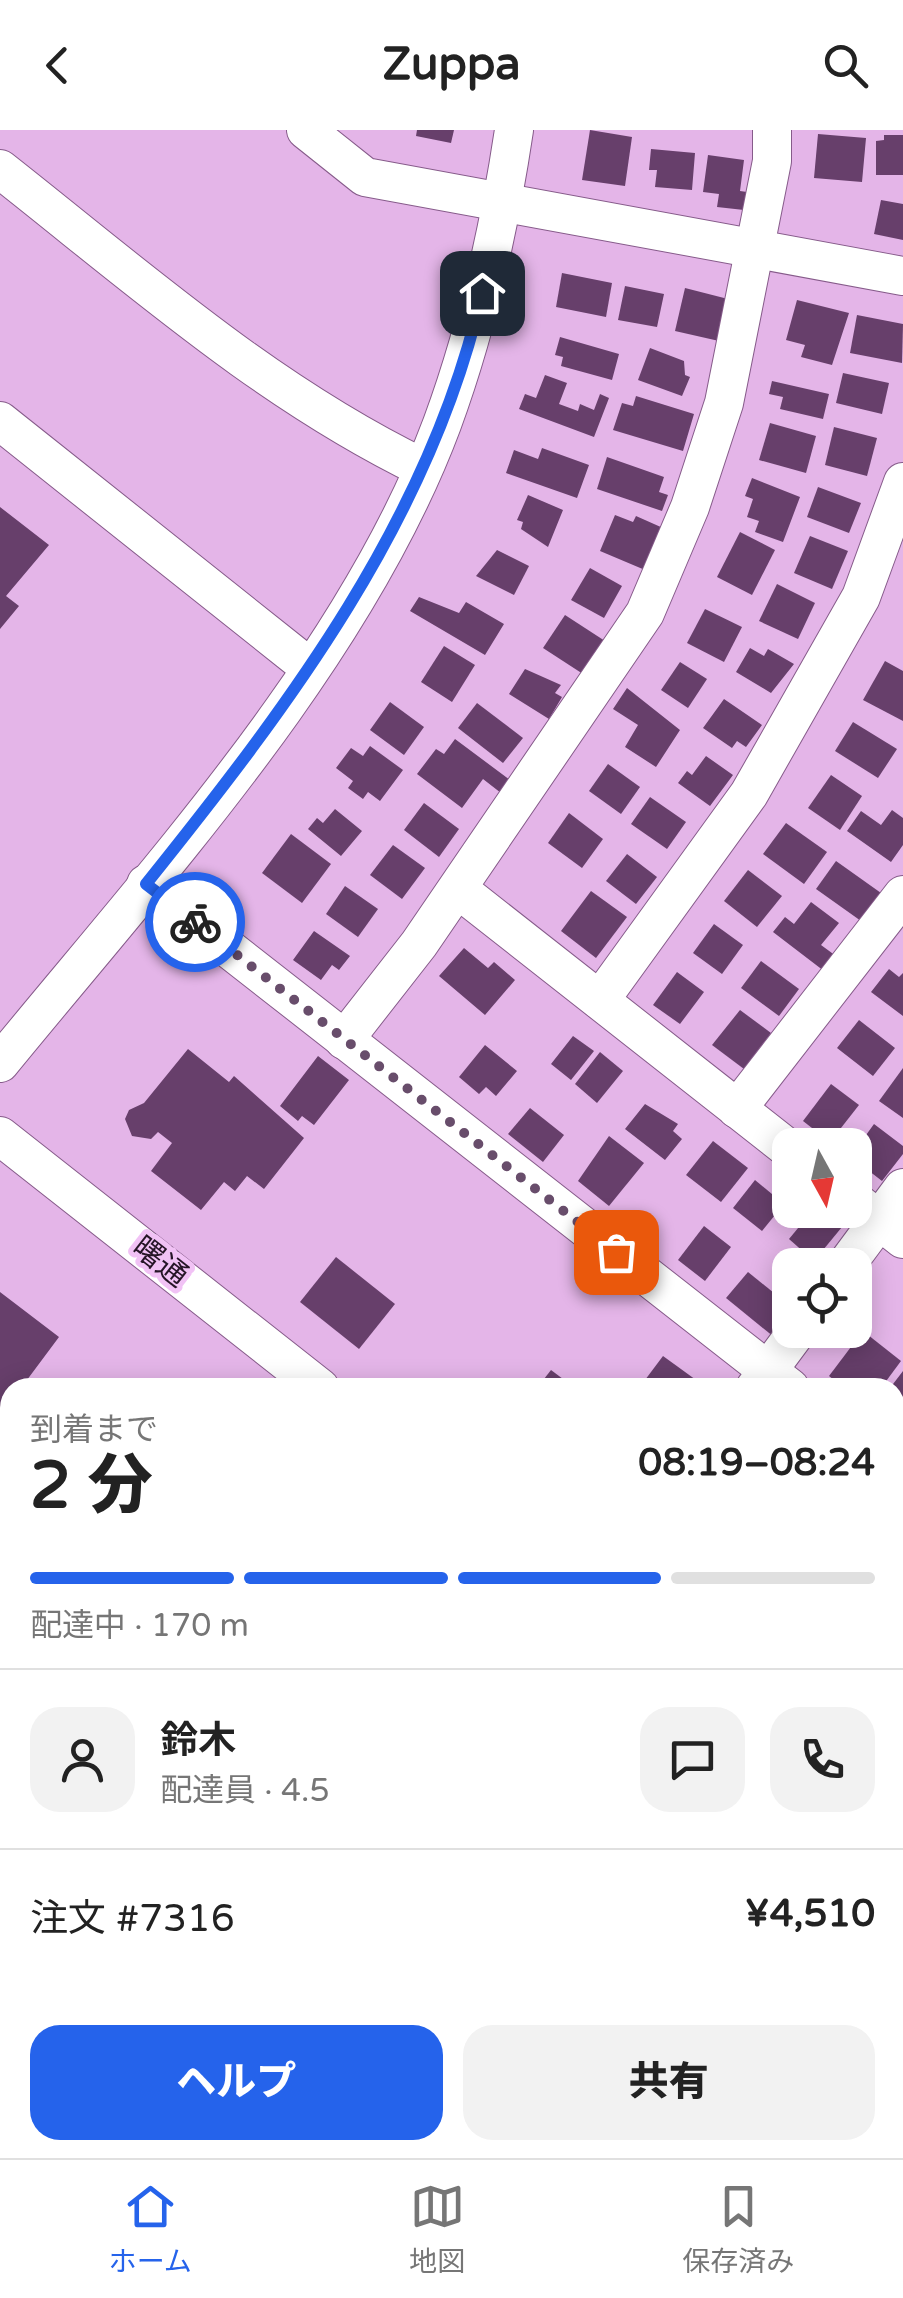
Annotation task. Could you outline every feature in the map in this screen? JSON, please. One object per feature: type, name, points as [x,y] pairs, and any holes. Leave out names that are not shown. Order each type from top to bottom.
[{"type":"street","points":[[306,130],[365,177],[903,276]]},
{"type":"street","points":[[0,1064],[146,884],[310,667],[394,530],[422,468],[475,324],[503,200],[514,130]]},
{"type":"street","points":[[344,1040],[458,888],[645,613],[690,507],[724,403],[772,161],[772,130]]},
{"type":"street","points":[[0,169],[254,368],[350,432],[422,468]]},
{"type":"street","points":[[0,422],[310,667]]},
{"type":"street","points":[[600,1000],[749,794],[860,597],[903,482]]},
{"type":"street","points":[[146,884],[766,1378]]},
{"type":"street","points":[[458,888],[772,1136]]},
{"type":"street","points":[[738,1109],[903,895]]},
{"type":"street","name":"曙通","points":[[0,1136],[307,1378]]},
{"type":"street","points":[[858,1248],[903,1188]]},
{"type":"street","points":[[773,1378],[789,1348]]},
{"type":"building","points":[[417,130],[454,130],[451,143],[416,136]]},
{"type":"building","points":[[590,130],[632,137],[625,186],[582,180]]},
{"type":"building","points":[[818,134],[866,138],[862,182],[814,178]]},
{"type":"building","points":[[884,135],[903,135],[903,175],[876,175],[876,141],[884,140]]},
{"type":"building","points":[[651,149],[695,153],[692,190],[655,187],[657,170],[649,170]]},
{"type":"building","points":[[708,155],[744,160],[740,191],[747,192],[744,210],[717,207],[719,194],[703,192]]},
{"type":"building","points":[[881,200],[903,204],[903,240],[874,234]]},
{"type":"building","points":[[562,273],[612,283],[606,317],[556,307]]},
{"type":"building","points":[[625,286],[664,294],[657,327],[618,320]]},
{"type":"building","points":[[685,288],[728,299],[719,341],[675,331]]},
{"type":"building","points":[[797,300],[849,313],[832,365],[801,357],[805,345],[786,340]]},
{"type":"building","points":[[857,315],[903,324],[902,363],[850,353]]},
{"type":"building","points":[[560,337],[619,354],[612,380],[561,366],[563,357],[555,355]]},
{"type":"building","points":[[650,348],[684,361],[685,375],[690,377],[682,396],[638,380]]},
{"type":"building","points":[[843,373],[889,383],[882,414],[836,403]]},
{"type":"building","points":[[545,375],[567,383],[559,404],[578,411],[580,404],[594,410],[600,394],[609,398],[594,437],[519,409],[525,394],[536,398]]},
{"type":"building","points":[[772,381],[829,394],[823,419],[780,409],[783,397],[769,394]]},
{"type":"building","points":[[636,396],[694,414],[683,451],[613,430],[622,403],[633,406]]},
{"type":"building","points":[[770,423],[816,436],[806,473],[759,460]]},
{"type":"building","points":[[834,427],[877,438],[867,476],[825,465]]},
{"type":"building","points":[[542,448],[589,465],[577,498],[506,473],[514,450],[538,459]]},
{"type":"building","points":[[607,457],[664,477],[659,492],[668,495],[662,511],[597,489]]},
{"type":"building","points":[[752,478],[800,497],[783,542],[755,532],[759,521],[747,517],[753,499],[745,496]]},
{"type":"building","points":[[818,487],[861,503],[849,533],[807,517]]},
{"type":"building","points":[[528,495],[563,510],[548,547],[521,529],[523,522],[517,520]]},
{"type":"building","points":[[0,507],[49,545],[6,596],[19,606],[0,629]]},
{"type":"building","points":[[615,515],[633,522],[636,516],[663,528],[645,570],[600,551]]},
{"type":"building","points":[[740,532],[775,550],[752,595],[717,577]]},
{"type":"building","points":[[810,536],[848,551],[832,589],[794,573]]},
{"type":"building","points":[[497,550],[529,566],[514,595],[476,576]]},
{"type":"building","points":[[590,568],[622,586],[604,618],[571,600]]},
{"type":"building","points":[[777,584],[815,603],[798,639],[759,621]]},
{"type":"building","points":[[419,597],[459,613],[466,602],[504,624],[485,655],[410,611]]},
{"type":"building","points":[[705,609],[742,627],[724,662],[687,643]]},
{"type":"building","points":[[565,615],[605,641],[583,674],[543,648]]},
{"type":"building","points":[[444,646],[475,665],[452,702],[421,682]]},
{"type":"building","points":[[750,648],[764,656],[768,649],[794,664],[771,693],[736,672]]},
{"type":"building","points":[[885,661],[903,671],[903,721],[863,700]]},
{"type":"building","points":[[680,662],[707,679],[688,708],[661,690]]},
{"type":"building","points":[[525,669],[561,685],[555,693],[562,697],[549,719],[509,694]]},
{"type":"building","points":[[627,688],[680,730],[656,767],[625,747],[638,725],[613,709]]},
{"type":"building","points":[[724,699],[762,725],[746,747],[737,741],[732,748],[703,728]]},
{"type":"building","points":[[390,702],[424,727],[404,755],[370,730]]},
{"type":"building","points":[[477,703],[523,738],[503,763],[458,728]]},
{"type":"building","points":[[853,722],[897,749],[878,778],[835,751]]},
{"type":"building","points":[[455,739],[510,780],[501,793],[483,779],[462,808],[417,774],[436,749],[444,754]]},
{"type":"building","points":[[370,746],[403,770],[380,801],[368,792],[363,799],[348,788],[353,781],[336,768],[351,748],[363,756]]},
{"type":"building","points":[[706,756],[733,775],[710,806],[678,783],[687,771],[692,775]]},
{"type":"building","points":[[608,764],[640,787],[621,814],[589,791]]},
{"type":"building","points":[[831,775],[862,796],[840,830],[808,808]]},
{"type":"building","points":[[650,797],[686,822],[667,849],[631,824]]},
{"type":"building","points":[[424,803],[459,829],[439,857],[404,830]]},
{"type":"building","points":[[335,809],[362,831],[341,856],[308,829],[317,818],[323,823]]},
{"type":"building","points":[[892,810],[903,818],[903,845],[891,862],[847,831],[861,811],[881,825]]},
{"type":"building","points":[[569,813],[603,839],[582,868],[548,843]]},
{"type":"building","points":[[786,823],[827,852],[804,884],[763,854]]},
{"type":"building","points":[[291,834],[331,864],[302,903],[262,873]]},
{"type":"building","points":[[393,845],[425,868],[402,899],[370,875]]},
{"type":"building","points":[[627,854],[657,877],[636,904],[606,881]]},
{"type":"building","points":[[836,861],[881,893],[861,921],[816,889]]},
{"type":"building","points":[[748,870],[782,896],[757,927],[724,901]]},
{"type":"building","points":[[345,886],[378,909],[358,937],[326,914]]},
{"type":"building","points":[[591,891],[627,917],[596,958],[561,931]]},
{"type":"building","points":[[811,902],[839,923],[821,945],[836,956],[824,971],[773,932],[785,917],[794,924]]},
{"type":"building","points":[[714,924],[743,945],[722,974],[693,953]]},
{"type":"building","points":[[314,931],[350,956],[339,970],[332,965],[321,980],[293,960]]},
{"type":"building","points":[[464,948],[488,968],[494,962],[515,980],[485,1015],[439,976]]},
{"type":"building","points":[[761,961],[799,989],[779,1016],[741,988]]},
{"type":"building","points":[[889,969],[899,977],[903,973],[903,1016],[871,992]]},
{"type":"building","points":[[677,972],[704,992],[680,1024],[653,1005]]},
{"type":"building","points":[[740,1010],[771,1033],[744,1069],[712,1045]]},
{"type":"building","points":[[859,1020],[895,1048],[873,1076],[837,1048]]},
{"type":"building","points":[[573,1036],[594,1051],[571,1080],[551,1064]]},
{"type":"building","points":[[485,1045],[517,1071],[496,1096],[486,1087],[479,1094],[459,1077]]},
{"type":"building","points":[[188,1049],[229,1082],[234,1076],[304,1138],[264,1189],[247,1176],[235,1191],[224,1182],[201,1210],[151,1171],[172,1143],[158,1132],[151,1139],[132,1136],[125,1119],[129,1110],[144,1103]]},
{"type":"building","points":[[600,1052],[623,1071],[597,1103],[575,1084]]},
{"type":"building","points":[[318,1056],[349,1080],[314,1125],[302,1116],[298,1121],[280,1106]]},
{"type":"building","points":[[903,1068],[903,1118],[879,1101]]},
{"type":"building","points":[[831,1084],[859,1105],[841,1128],[812,1128],[803,1121]]},
{"type":"building","points":[[645,1104],[678,1124],[673,1131],[682,1139],[665,1160],[625,1129]]},
{"type":"building","points":[[530,1108],[564,1135],[543,1162],[508,1134]]},
{"type":"building","points":[[874,1124],[903,1146],[903,1154],[882,1181],[872,1173]]},
{"type":"building","points":[[609,1136],[644,1163],[609,1206],[578,1181]]},
{"type":"building","points":[[713,1141],[748,1168],[721,1202],[686,1175]]},
{"type":"building","points":[[755,1180],[772,1194],[772,1219],[762,1231],[733,1208]]},
{"type":"building","points":[[704,1226],[731,1247],[705,1281],[678,1260]]},
{"type":"building","points":[[798,1228],[841,1228],[825,1248],[799,1248],[789,1239]]},
{"type":"building","points":[[336,1257],[395,1304],[359,1349],[300,1302]]},
{"type":"building","points":[[748,1272],[772,1291],[772,1335],[726,1298]]},
{"type":"building","points":[[0,1292],[59,1337],[28,1378],[0,1378]]},
{"type":"building","points":[[872,1338],[901,1361],[888,1378],[829,1376],[850,1348],[872,1348]]},
{"type":"building","points":[[663,1356],[693,1378],[646,1378]]},
{"type":"building","points":[[551,1370],[562,1378],[545,1378]]},
{"type":"way so far","points":[[195,922],[616,1252]]},
{"type":"route","points":[[195,922],[146,884],[261,736],[332,634],[394,530],[441,426],[482,293]]}]
